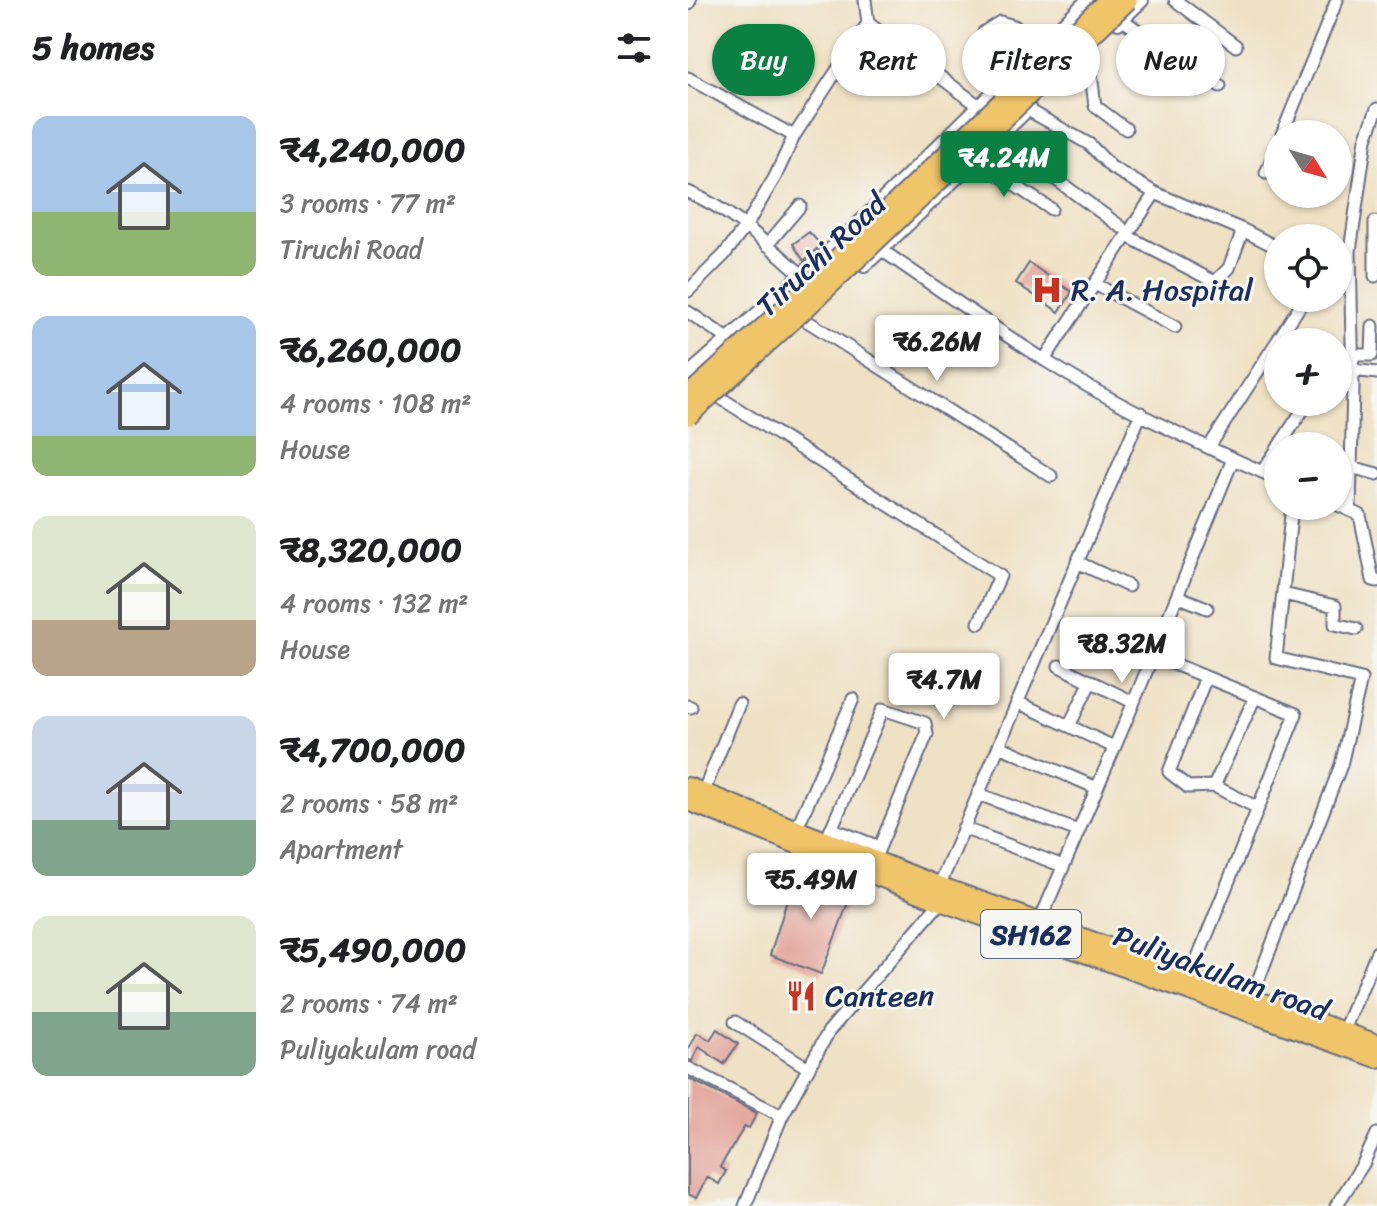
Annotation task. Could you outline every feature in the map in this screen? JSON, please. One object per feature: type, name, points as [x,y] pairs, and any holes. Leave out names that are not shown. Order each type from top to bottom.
[{"type":"main road","name":"Tiruchi Road","points":[[688,396],[799,295],[1108,0]]},
{"type":"main road","name":"Tiruchi Road","points":[[688,416],[831,285],[1128,0]]},
{"type":"main road","name":"Puliyakulam road","points":[[693,794],[796,830],[828,835],[876,854],[941,894],[1039,923],[1377,1044]]},
{"type":"main road","name":"Puliyakulam road","points":[[693,794],[941,894],[1377,1058]]},
{"type":"street","points":[[688,291],[724,255],[746,226],[775,177],[794,136],[868,23],[865,0]]},
{"type":"street","points":[[1064,24],[1089,0]]},
{"type":"street","points":[[1100,39],[1141,0]]},
{"type":"street","points":[[1175,0],[1236,46]]},
{"type":"street","points":[[1288,120],[1337,0]]},
{"type":"street","points":[[1121,19],[1128,24]]},
{"type":"street","points":[[868,23],[979,106]]},
{"type":"street","points":[[688,78],[794,136]]},
{"type":"street","points":[[688,376],[803,276],[990,96]]},
{"type":"street","points":[[688,426],[976,160],[1040,96]]},
{"type":"street","points":[[1094,96],[1095,106],[1126,129]]},
{"type":"street","points":[[1026,109],[1089,144],[1111,167],[1155,193],[1264,241]]},
{"type":"street","points":[[1351,328],[1350,251],[1366,139],[1377,109]]},
{"type":"street","points":[[998,137],[1124,232],[1215,282],[1229,268],[1243,230]]},
{"type":"street","points":[[976,160],[1051,209]]},
{"type":"street","points":[[688,192],[711,202],[746,226],[803,276]]},
{"type":"street","points":[[1044,360],[1095,284],[1124,232],[1155,193]]},
{"type":"street","points":[[767,245],[800,206]]},
{"type":"street","points":[[1355,216],[1376,222],[1375,276]]},
{"type":"street","points":[[880,249],[1044,360],[1233,459],[1262,472],[1264,469]]},
{"type":"street","points":[[1095,284],[1175,327]]},
{"type":"street","points":[[688,312],[760,359]]},
{"type":"street","points":[[1209,447],[1296,312]]},
{"type":"street","points":[[804,319],[1051,476]]},
{"type":"street","points":[[1352,432],[1352,355],[1372,355],[1373,326]]},
{"type":"street","points":[[1353,370],[1377,373]]},
{"type":"street","points":[[719,397],[1000,576],[979,623]]},
{"type":"street","points":[[745,1206],[782,1116],[829,1031],[941,894],[963,828],[1141,413]]},
{"type":"street","points":[[1039,923],[1233,459]]},
{"type":"street","points":[[1352,467],[1377,474]]},
{"type":"street","points":[[1352,512],[1360,515],[1373,580],[1377,581]]},
{"type":"street","points":[[1251,999],[1341,765],[1361,679],[1276,658],[1291,520]]},
{"type":"street","points":[[1077,562],[1128,586]]},
{"type":"street","points":[[1283,594],[1335,606],[1335,624],[1356,629]]},
{"type":"street","points":[[1177,596],[1207,608]]},
{"type":"street","points":[[1152,655],[1296,714],[1190,977]]},
{"type":"street","points":[[1059,666],[1133,702]]},
{"type":"street","points":[[1206,677],[1169,772],[1188,787],[1214,786],[1258,808]]},
{"type":"street","points":[[1069,726],[1091,681]]},
{"type":"street","points":[[1214,786],[1255,697]]},
{"type":"street","points":[[796,830],[853,699]]},
{"type":"street","points":[[1017,702],[1114,747]]},
{"type":"street","points":[[693,794],[739,704]]},
{"type":"street","points":[[828,835],[883,709],[925,723],[927,734],[876,854]]},
{"type":"street","points":[[999,746],[1097,788]]},
{"type":"street","points":[[978,794],[1078,831]]},
{"type":"street","points":[[963,828],[1063,866]]},
{"type":"street","points":[[1343,1032],[1375,961]]},
{"type":"street","points":[[735,1022],[808,1068]]},
{"type":"street","points":[[688,1068],[782,1116]]},
{"type":"street","points":[[1336,1206],[1363,1164],[1377,1134]]},
{"type":"building","points":[[809,232],[821,245],[804,261],[793,244]]},
{"type":"building","points":[[1029,263],[1072,292],[1059,312],[1016,283]]},
{"type":"building","points":[[797,869],[854,887],[821,974],[770,955]]},
{"type":"building","points":[[717,1029],[738,1044],[724,1064],[699,1047],[692,1061],[688,1060],[688,1050],[697,1033],[710,1040]]},
{"type":"building","points":[[688,1078],[757,1113],[749,1128],[745,1126],[720,1167],[726,1171],[719,1184],[707,1177],[696,1198],[688,1194]]},
{"type":"place","name":"R. A. Hospital","points":[[1047,290]]},
{"type":"place","name":"Canteen","points":[[801,996]]}]
